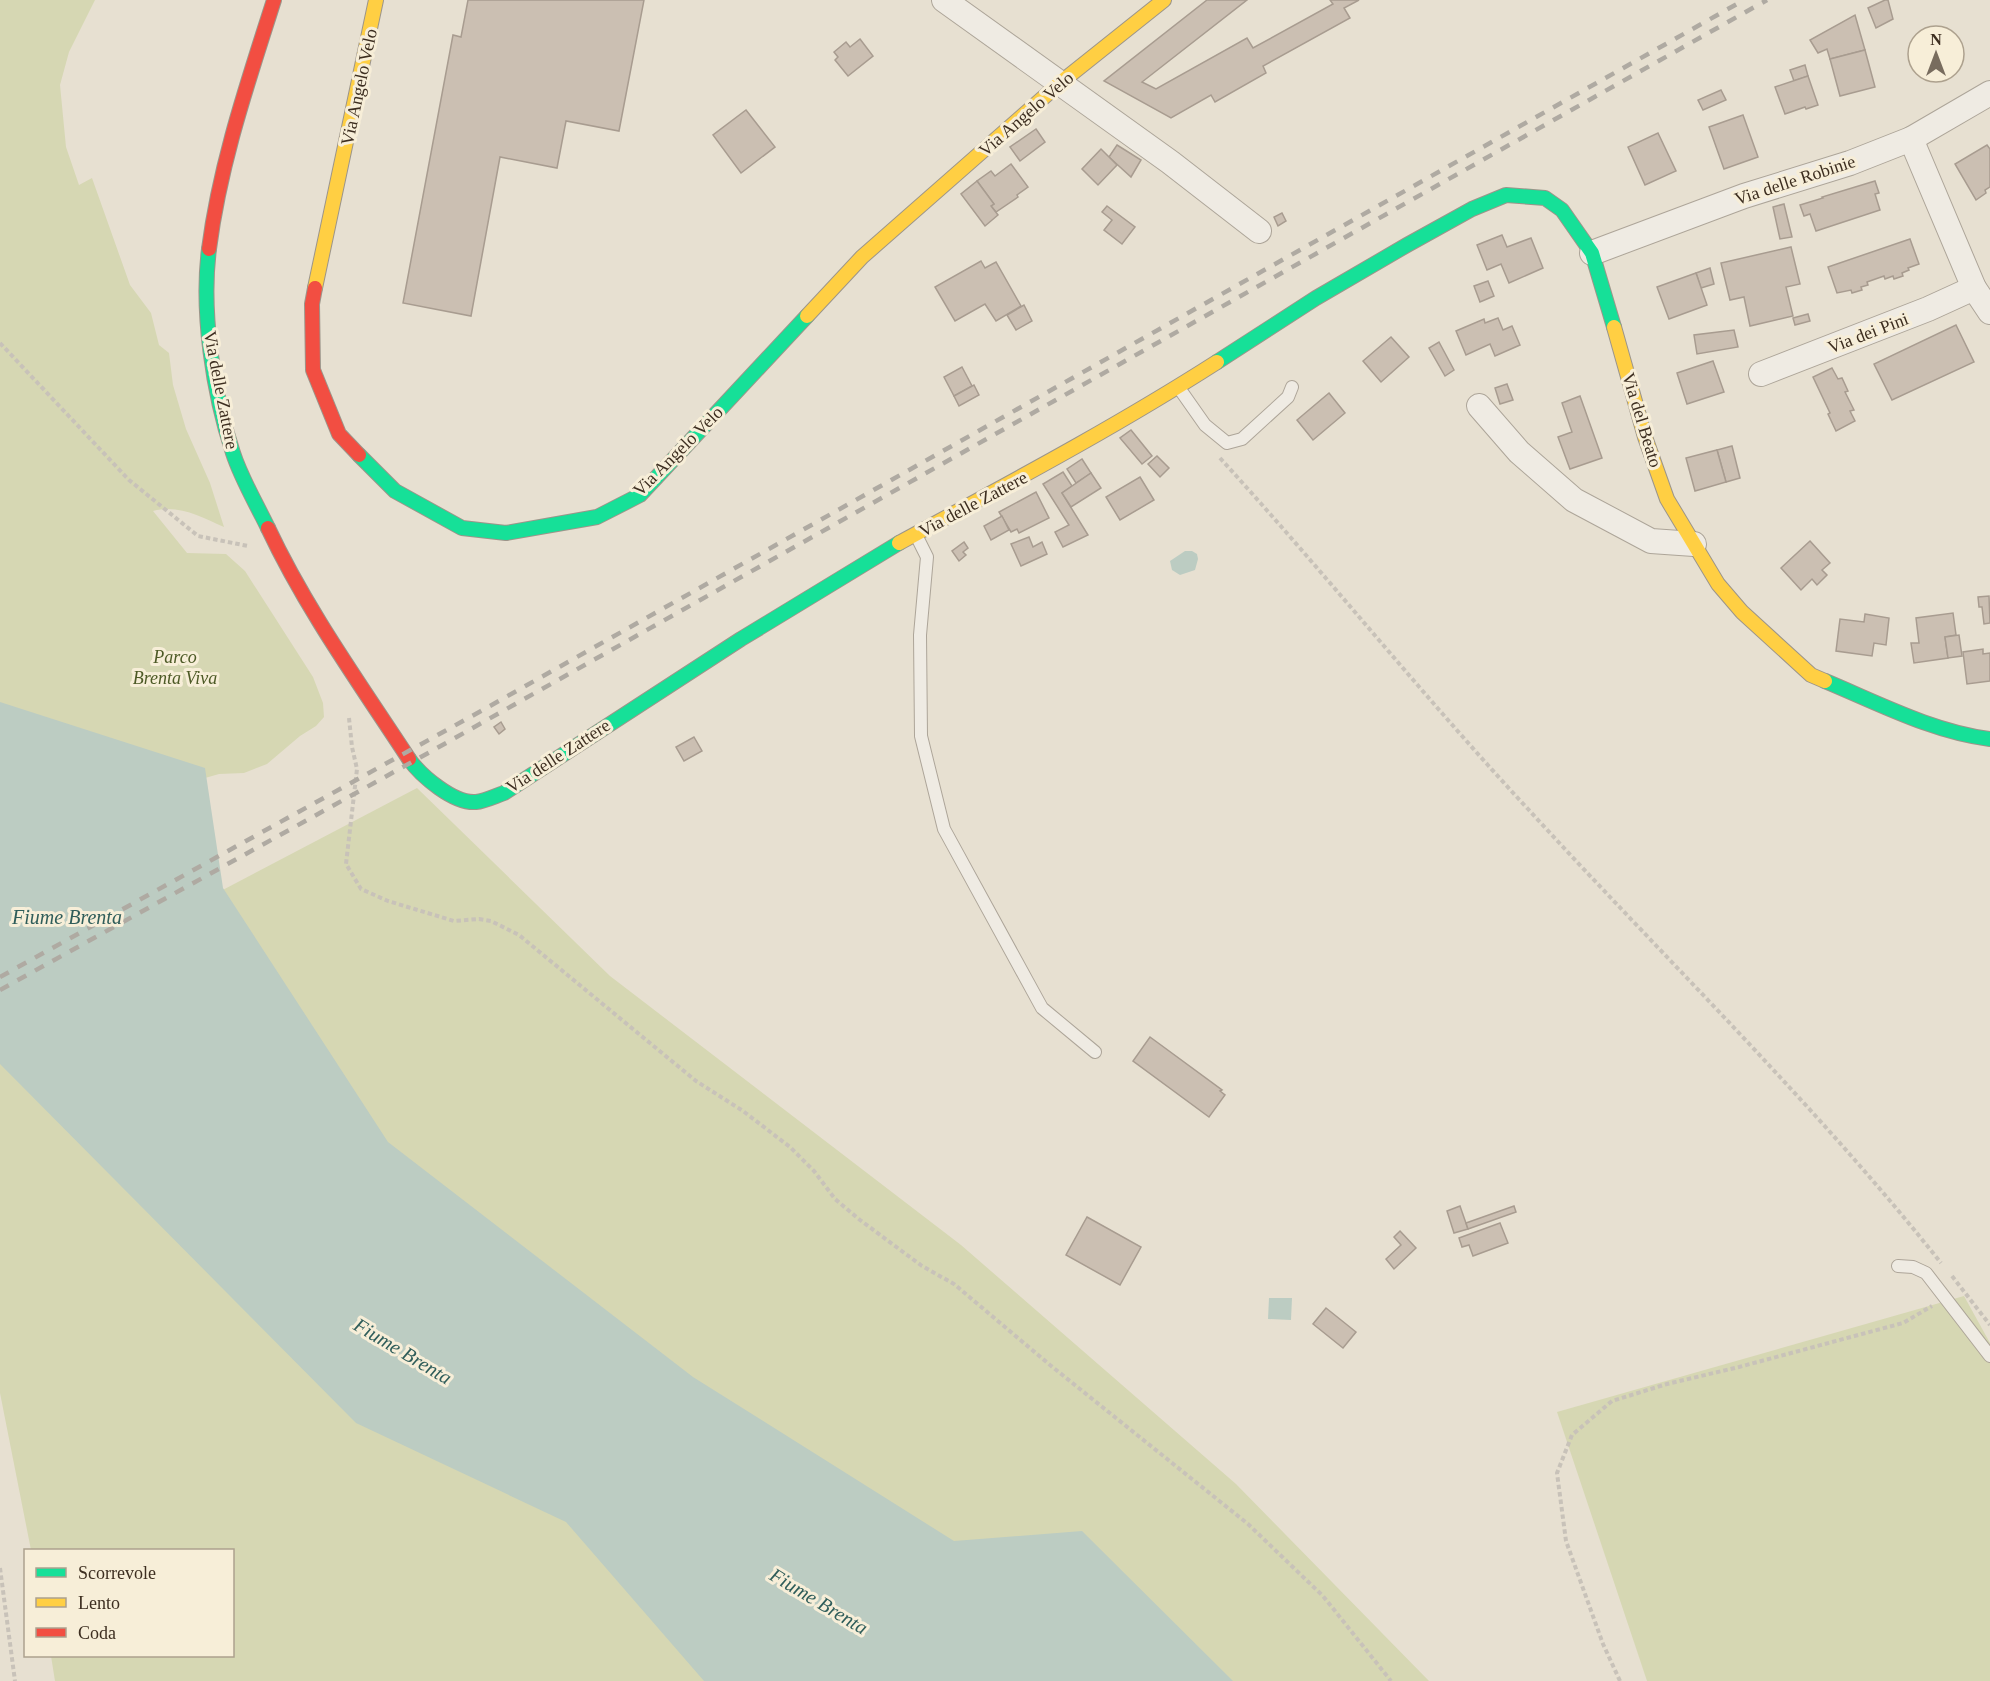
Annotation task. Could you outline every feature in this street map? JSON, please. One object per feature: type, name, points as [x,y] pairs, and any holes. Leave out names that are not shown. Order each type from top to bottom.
[{"type":"street","name":"Via delle Zattere","points":[[274,0],[235,125],[215,204],[207,263],[207,319],[217,390],[233,454],[278,552],[343,658],[411,762],[425,777],[453,796],[475,802],[504,793],[741,639],[915,534],[1048,464],[1178,387],[1317,298]]},
{"type":"street","name":"Via Angelo Velo","points":[[376,0],[312,304],[313,370],[339,434],[395,491],[462,528],[506,534],[597,517],[639,495],[862,257],[1060,83],[1164,0]]},
{"type":"street","points":[[944,0],[1170,162],[1259,231]]},
{"type":"street","name":"Via delle Robinie","points":[[1592,253],[1744,196],[1850,163],[1911,139],[1990,93]]},
{"type":"street","points":[[1911,139],[1974,288],[1990,312]]},
{"type":"street","name":"Via del Beato","points":[[1317,298],[1407,244],[1472,209],[1506,195],[1545,198],[1568,217],[1592,253],[1645,437],[1667,499],[1718,584],[1742,612],[1811,675],[1911,717],[1967,736],[1990,739]]},
{"type":"street","name":"Via dei Pini","points":[[1761,374],[1928,309],[1974,288]]},
{"type":"street","points":[[1479,405],[1519,452],[1574,500],[1651,541],[1694,544]]},
{"type":"lane","points":[[1178,387],[1205,425],[1227,443],[1242,439],[1288,397],[1292,387]]},
{"type":"lane","points":[[915,534],[927,557],[920,635],[921,736],[944,829],[1042,1008],[1095,1052]]},
{"type":"lane","points":[[1898,1266],[1913,1267],[1926,1273],[1990,1356]]},
{"type":"path","points":[[0,343],[129,480],[198,536],[278,552]]},
{"type":"path","points":[[1205,425],[1213,449],[1288,532],[1460,735],[1801,1101],[1942,1264]]},
{"type":"path","points":[[346,710],[350,721],[357,769],[346,864],[361,889],[388,901],[454,921],[479,919],[491,921],[519,935],[696,1082],[743,1111],[790,1147],[814,1171],[835,1199],[860,1220],[922,1266],[954,1284],[1050,1365],[1248,1524],[1323,1596],[1391,1681]]},
{"type":"path","points":[[1949,1273],[1990,1325]]},
{"type":"path","points":[[1620,1681],[1566,1541],[1557,1473],[1572,1435],[1612,1401],[1667,1384],[1903,1323],[1962,1290]]},
{"type":"path","points":[[0,1568],[15,1681]]},
{"type":"green space","name":"Parco Brenta Viva","points":[[0,0],[95,0],[69,52],[60,85],[66,147],[79,185],[92,178],[130,285],[151,313],[159,345],[169,353],[173,385],[186,429],[210,483],[224,527],[181,510],[153,511],[187,553],[226,554],[245,571],[313,677],[323,703],[324,717],[316,726],[300,736],[267,764],[244,773],[219,774],[198,780],[0,873]]},
{"type":"green space","points":[[417,788],[610,976],[961,1245],[1236,1484],[1429,1681],[55,1681],[51,1657],[234,1657],[234,1549],[31,1549],[0,1393],[0,1007]]},
{"type":"green space","points":[[1964,1296],[1990,1343],[1990,1681],[1647,1681],[1557,1412]]},
{"type":"water","points":[[1185,551],[1197,554],[1198,559],[1195,570],[1180,575],[1172,570],[1170,561]]},
{"type":"water","name":"Fiume Brenta","points":[[0,702],[205,768],[223,888],[388,1142],[693,1377],[954,1541],[1082,1531],[1233,1681],[704,1681],[566,1522],[356,1423],[0,1064]]},
{"type":"water","points":[[1269,1298],[1292,1298],[1291,1320],[1268,1319]]},
{"type":"building","points":[[468,0],[644,0],[619,131],[566,121],[557,168],[500,157],[471,316],[403,303],[453,35],[461,37]]},
{"type":"building","points":[[1207,0],[1247,0],[1142,82],[1156,89],[1247,38],[1253,48],[1333,4],[1330,0],[1359,0],[1344,8],[1350,18],[1263,66],[1266,73],[1215,102],[1211,95],[1171,118],[1104,81]]},
{"type":"building","points":[[1888,0],[1893,19],[1876,28],[1868,8]]},
{"type":"building","points":[[1855,15],[1865,50],[1830,59],[1827,49],[1818,53],[1810,40]]},
{"type":"building","points":[[860,39],[873,56],[848,76],[835,60],[838,57],[834,52],[846,42],[850,47]]},
{"type":"building","points":[[1865,50],[1875,87],[1840,96],[1830,59]]},
{"type":"building","points":[[1805,65],[1808,76],[1794,81],[1790,70]]},
{"type":"building","points":[[1808,76],[1818,105],[1785,114],[1775,87]]},
{"type":"building","points":[[1721,90],[1726,100],[1703,110],[1698,100]]},
{"type":"building","points":[[746,110],[775,147],[741,173],[713,135]]},
{"type":"building","points":[[1743,115],[1758,157],[1724,169],[1709,127]]},
{"type":"building","points":[[1036,129],[1045,142],[1020,161],[1010,147]]},
{"type":"building","points":[[1658,133],[1676,171],[1645,185],[1628,147]]},
{"type":"building","points":[[1117,145],[1141,160],[1131,177],[1109,157]]},
{"type":"building","points":[[1987,145],[1990,149],[1990,187],[1976,200],[1955,164]]},
{"type":"building","points":[[1101,149],[1117,165],[1098,185],[1082,169]]},
{"type":"building","points":[[1011,164],[1028,187],[996,212],[991,206],[994,204],[977,181],[991,171],[995,176]]},
{"type":"building","points":[[977,181],[994,204],[991,206],[998,215],[985,226],[961,194]]},
{"type":"building","points":[[1875,181],[1879,193],[1875,194],[1880,210],[1816,231],[1810,214],[1804,216],[1800,205]]},
{"type":"building","points":[[1784,204],[1792,237],[1780,239],[1773,207]]},
{"type":"building","points":[[1107,206],[1135,227],[1122,244],[1104,230],[1112,220],[1102,212]]},
{"type":"building","points":[[1282,213],[1286,221],[1278,226],[1274,217]]},
{"type":"building","points":[[1502,235],[1507,247],[1531,238],[1543,268],[1509,283],[1501,264],[1487,270],[1477,245]]},
{"type":"building","points":[[1910,239],[1919,264],[1908,268],[1909,270],[1902,273],[1903,276],[1885,279],[1884,276],[1867,282],[1868,285],[1861,287],[1862,290],[1837,293],[1828,267]]},
{"type":"building","points":[[1791,247],[1800,284],[1786,287],[1793,316],[1750,326],[1744,297],[1730,300],[1721,263]]},
{"type":"building","points":[[981,261],[985,268],[996,262],[1021,306],[996,321],[985,304],[955,321],[935,287]]},
{"type":"building","points":[[1710,268],[1714,284],[1701,288],[1696,273]]},
{"type":"building","points":[[1696,273],[1707,305],[1669,319],[1657,287]]},
{"type":"building","points":[[1488,281],[1494,296],[1480,302],[1474,286]]},
{"type":"building","points":[[1024,305],[1032,321],[1016,330],[1007,315]]},
{"type":"building","points":[[1808,314],[1810,321],[1795,325],[1793,318]]},
{"type":"building","points":[[1498,318],[1503,330],[1512,326],[1520,345],[1495,356],[1490,344],[1466,355],[1456,331],[1484,319],[1485,323]]},
{"type":"building","points":[[1956,325],[1974,362],[1892,400],[1874,364]]},
{"type":"building","points":[[1734,330],[1738,347],[1697,354],[1694,335]]},
{"type":"building","points":[[1391,337],[1409,357],[1381,382],[1363,361]]},
{"type":"building","points":[[1439,342],[1454,370],[1445,376],[1429,348]]},
{"type":"building","points":[[1713,361],[1724,392],[1687,404],[1677,373]]},
{"type":"building","points":[[962,367],[972,386],[954,396],[944,377]]},
{"type":"building","points":[[1832,368],[1838,379],[1842,378],[1848,391],[1845,392],[1854,410],[1850,411],[1855,421],[1836,431],[1813,377]]},
{"type":"building","points":[[1507,384],[1513,400],[1500,404],[1495,388]]},
{"type":"building","points":[[974,385],[979,395],[959,406],[954,396]]},
{"type":"building","points":[[1329,393],[1345,413],[1313,440],[1297,420]]},
{"type":"building","points":[[1580,396],[1602,458],[1570,469],[1558,437],[1572,432],[1562,403]]},
{"type":"building","points":[[1131,430],[1152,456],[1142,464],[1120,438]]},
{"type":"building","points":[[1732,446],[1740,478],[1726,482],[1717,450]]},
{"type":"building","points":[[1717,450],[1726,482],[1695,491],[1686,458]]},
{"type":"building","points":[[1157,456],[1169,468],[1160,477],[1148,464]]},
{"type":"building","points":[[1082,459],[1091,473],[1076,483],[1067,469]]},
{"type":"building","points":[[1063,472],[1072,486],[1062,493],[1088,535],[1063,547],[1055,532],[1069,525],[1043,484]]},
{"type":"building","points":[[1091,473],[1101,488],[1071,507],[1062,493]]},
{"type":"building","points":[[1140,477],[1154,500],[1120,520],[1106,497]]},
{"type":"building","points":[[1036,492],[1049,518],[1019,533],[1017,529],[1011,532],[999,512]]},
{"type":"building","points":[[1002,516],[1009,530],[991,540],[984,526]]},
{"type":"building","points":[[1029,537],[1033,547],[1042,542],[1047,554],[1021,566],[1011,544]]},
{"type":"building","points":[[1810,541],[1830,563],[1822,570],[1827,575],[1817,585],[1812,579],[1801,590],[1781,568]]},
{"type":"building","points":[[964,542],[968,548],[963,552],[966,555],[959,561],[952,551]]},
{"type":"building","points":[[1989,596],[1990,623],[1984,624],[1978,597]]},
{"type":"building","points":[[1953,613],[1956,635],[1945,637],[1948,658],[1914,663],[1911,643],[1919,643],[1916,618]]},
{"type":"building","points":[[1865,614],[1889,618],[1886,645],[1874,643],[1872,656],[1836,651],[1840,619],[1864,622]]},
{"type":"building","points":[[1959,635],[1962,656],[1948,658],[1945,637]]},
{"type":"building","points":[[1983,649],[1983,654],[1990,653],[1990,681],[1967,684],[1963,652]]},
{"type":"building","points":[[501,722],[505,729],[499,734],[494,727]]},
{"type":"building","points":[[694,737],[702,751],[684,761],[676,747]]},
{"type":"building","points":[[1150,1037],[1222,1090],[1220,1091],[1225,1095],[1209,1117],[1133,1061]]},
{"type":"building","points":[[1460,1206],[1468,1229],[1454,1233],[1447,1211]]},
{"type":"building","points":[[1514,1206],[1516,1212],[1468,1229],[1466,1223]]},
{"type":"building","points":[[1087,1217],[1141,1247],[1120,1285],[1066,1255]]},
{"type":"building","points":[[1500,1223],[1508,1243],[1473,1256],[1469,1245],[1462,1247],[1459,1238]]},
{"type":"building","points":[[1400,1231],[1416,1248],[1394,1269],[1386,1259],[1401,1245],[1394,1237]]},
{"type":"building","points":[[1326,1308],[1356,1332],[1343,1348],[1313,1324]]},
{"type":"railway","points":[[0,977],[481,711],[1744,0]]},
{"type":"railway","points":[[0,990],[430,752],[1767,0]]},
{"type":"traffic: fast","points":[[1217,362],[1316,298],[1407,245],[1472,209],[1506,195],[1545,198],[1562,210],[1592,253],[1614,327]]},
{"type":"traffic: fast","points":[[209,249],[208,325],[210,352],[220,405],[236,462],[268,528]]},
{"type":"traffic: fast","points":[[359,455],[395,491],[462,528],[506,533],[597,517],[640,495],[807,316]]},
{"type":"traffic: fast","points":[[409,759],[430,781],[458,799],[476,802],[504,793],[741,639],[899,543]]},
{"type":"traffic: fast","points":[[1825,681],[1927,723],[1990,739]]},
{"type":"traffic: slow","points":[[315,288],[376,0]]},
{"type":"traffic: slow","points":[[807,316],[862,257],[1060,83],[1164,0]]},
{"type":"traffic: slow","points":[[1614,327],[1645,437],[1667,499],[1718,584],[1742,612],[1811,675],[1825,681]]},
{"type":"traffic: slow","points":[[899,543],[1099,433],[1217,362]]},
{"type":"traffic: jam","points":[[209,249],[228,154],[274,0]]},
{"type":"traffic: jam","points":[[315,288],[312,304],[313,370],[339,434],[359,455]]},
{"type":"traffic: jam","points":[[268,528],[316,617],[409,759]]}]
